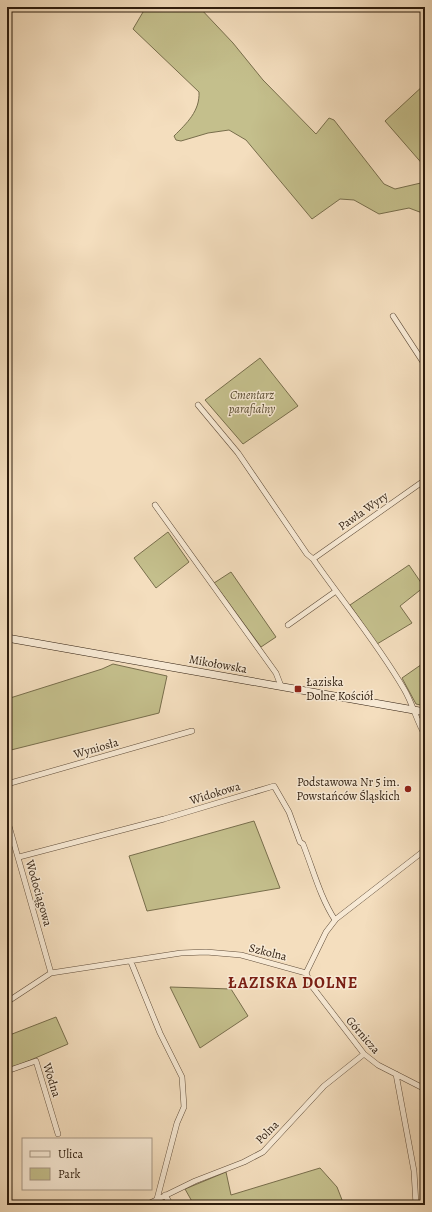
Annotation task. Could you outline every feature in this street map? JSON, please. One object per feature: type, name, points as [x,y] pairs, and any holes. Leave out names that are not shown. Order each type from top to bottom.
[{"type":"street","points":[[393,316],[425,365]]},
{"type":"street","points":[[198,405],[238,453],[308,554],[396,675],[410,699],[417,722],[425,736]]},
{"type":"street","name":"Pawła Wyry","points":[[313,559],[425,480]]},
{"type":"street","points":[[155,505],[276,673],[281,686]]},
{"type":"street","points":[[288,625],[336,591]]},
{"type":"street","name":"Mikołowska","points":[[7,638],[425,712]]},
{"type":"street","name":"Wyniosła","points":[[7,784],[192,731]]},
{"type":"street","name":"Widokowa","points":[[19,857],[164,819],[274,786],[289,812],[311,863],[317,883],[335,920]]},
{"type":"street","name":"Wodociągowa","points":[[7,819],[51,972]]},
{"type":"street","points":[[306,973],[326,932],[335,920],[425,850]]},
{"type":"street","name":"Szkolna","points":[[51,972],[131,962],[181,953],[206,952],[241,955],[306,973]]},
{"type":"street","points":[[131,962],[160,1033],[182,1077],[184,1107],[177,1123],[157,1199]]},
{"type":"street","points":[[7,1002],[51,972]]},
{"type":"street","name":"Górnicza","points":[[306,973],[311,985],[364,1054],[378,1065],[425,1089]]},
{"type":"street","name":"Polna","points":[[146,1205],[195,1181],[244,1162],[263,1152],[324,1086],[364,1054]]},
{"type":"street","name":"Wodna","points":[[7,1071],[36,1061],[58,1134]]},
{"type":"street","points":[[396,1074],[414,1171],[416,1205]]},
{"type":"street","points":[[165,1195],[171,1205]]},
{"type":"green space","points":[[146,7],[199,7],[233,43],[263,80],[316,134],[329,118],[334,120],[384,184],[395,189],[425,182],[425,214],[409,208],[379,214],[354,200],[340,199],[312,219],[246,140],[229,130],[208,133],[181,141],[176,140],[174,136],[195,111],[199,99],[199,92],[133,29]]},
{"type":"green space","points":[[425,84],[425,167],[385,121]]},
{"type":"green space","name":"Cmentarz parafialny","points":[[260,358],[298,406],[243,444],[205,400]]},
{"type":"green space","points":[[168,532],[189,562],[156,588],[134,558]]},
{"type":"green space","points":[[409,565],[424,587],[400,606],[412,623],[377,644],[350,605]]},
{"type":"green space","points":[[231,572],[276,637],[261,647],[214,583]]},
{"type":"green space","points":[[425,662],[425,706],[416,704],[402,678]]},
{"type":"green space","points":[[113,664],[167,676],[159,713],[7,751],[7,699],[102,669]]},
{"type":"green space","points":[[254,821],[280,888],[147,911],[129,856]]},
{"type":"green space","points":[[170,987],[231,989],[248,1016],[200,1048]]},
{"type":"green space","points":[[56,1017],[68,1044],[19,1065],[11,1067],[7,1066],[7,1036]]},
{"type":"green space","points":[[320,1168],[337,1187],[344,1205],[194,1205],[185,1189],[226,1172],[231,1195]]},
{"type":"place","name":"Łaziska Dolne Kościół","points":[[298,689]]},
{"type":"place","name":"Podstawowa Nr 5 im. Powstańców Śląskich","points":[[408,789]]},
{"type":"district","name":"ŁAZISKA DOLNE","points":[[293,983]]}]
